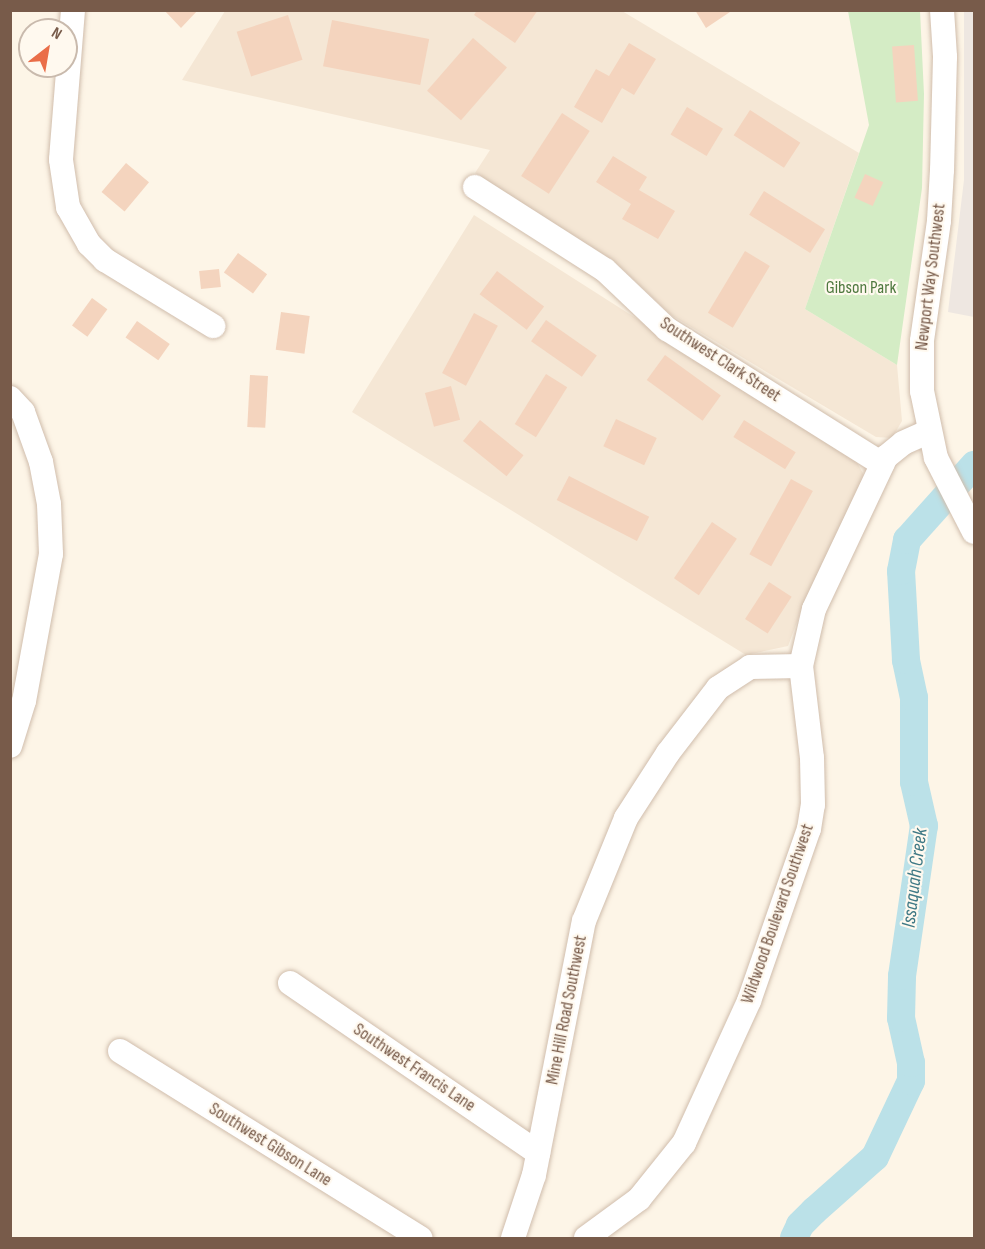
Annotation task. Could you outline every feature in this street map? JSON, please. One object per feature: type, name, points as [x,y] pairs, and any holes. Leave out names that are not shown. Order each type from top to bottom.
[{"type":"street","points":[[73,10],[61,160],[68,207],[89,244],[105,260],[213,326]]},
{"type":"street","name":"Newport Way Southwest","points":[[942,10],[945,57],[939,221],[922,341],[928,432],[941,469],[975,532]]},
{"type":"street","name":"Southwest Clark Street","points":[[475,187],[605,270],[668,329],[882,464]]},
{"type":"street","points":[[10,398],[23,412],[41,462],[49,504],[51,554],[24,701],[10,746]]},
{"type":"street","name":"Wildwood Boulevard Southwest","points":[[586,1239],[639,1199],[684,1143],[748,1001],[801,856],[813,805],[801,666],[814,609],[882,464],[896,447],[928,432]]},
{"type":"street","name":"Mine Hill Road Southwest","points":[[513,1239],[538,1153],[573,960],[609,854],[626,818],[682,733],[718,688],[750,667],[801,666]]},
{"type":"street","name":"Southwest Francis Lane","points":[[290,983],[538,1153]]},
{"type":"street","name":"Southwest Gibson Lane","points":[[120,1051],[420,1239]]},
{"type":"shaded area","points":[[225,11],[622,11],[859,153],[805,309],[897,365],[902,421],[892,438],[876,437],[671,315],[615,262],[475,173],[490,150],[182,80]]},
{"type":"shaded area","points":[[964,11],[974,11],[974,317],[948,312],[964,180]]},
{"type":"shaded area","points":[[474,215],[854,457],[866,479],[806,598],[788,646],[746,655],[352,412]]},
{"type":"green space","name":"Gibson Park","points":[[848,11],[920,11],[924,94],[922,188],[897,365],[805,309],[869,125]]},
{"type":"building","points":[[164,10],[198,10],[181,28]]},
{"type":"building","points":[[477,10],[538,10],[515,43],[474,15]]},
{"type":"building","points":[[695,10],[733,10],[706,28]]},
{"type":"building","points":[[288,15],[303,60],[251,76],[237,32]]},
{"type":"building","points":[[332,20],[429,39],[420,85],[323,66]]},
{"type":"building","points":[[473,38],[507,68],[461,120],[427,91]]},
{"type":"building","points":[[629,43],[656,59],[634,95],[622,88],[602,123],[574,107],[596,69],[609,76]]},
{"type":"building","points":[[914,45],[918,101],[896,102],[892,47]]},
{"type":"building","points":[[687,107],[723,129],[707,156],[671,134]]},
{"type":"building","points":[[750,110],[800,143],[784,168],[734,135]]},
{"type":"building","points":[[562,113],[590,131],[549,194],[521,176]]},
{"type":"building","points":[[613,156],[647,177],[639,190],[675,211],[658,239],[622,219],[631,204],[596,182]]},
{"type":"building","points":[[126,163],[149,182],[125,211],[102,192]]},
{"type":"building","points":[[865,174],[883,182],[873,206],[854,198]]},
{"type":"building","points":[[764,191],[825,229],[810,253],[749,215]]},
{"type":"building","points":[[745,251],[770,266],[733,328],[708,313]]},
{"type":"building","points":[[238,253],[267,274],[253,294],[224,272]]},
{"type":"building","points":[[219,269],[221,287],[201,289],[199,271]]},
{"type":"building","points":[[497,271],[544,307],[527,330],[480,294]]},
{"type":"building","points":[[92,298],[107,309],[87,337],[72,326]]},
{"type":"building","points":[[281,312],[310,316],[304,354],[276,350]]},
{"type":"building","points":[[474,313],[498,326],[466,386],[442,373]]},
{"type":"building","points":[[546,320],[597,356],[582,377],[531,341]]},
{"type":"building","points":[[137,321],[170,344],[158,360],[126,337]]},
{"type":"building","points":[[665,355],[721,396],[703,421],[647,380]]},
{"type":"building","points":[[546,374],[567,387],[536,437],[515,424]]},
{"type":"building","points":[[250,375],[268,376],[265,428],[247,427]]},
{"type":"building","points":[[451,386],[460,420],[434,427],[425,393]]},
{"type":"building","points":[[616,419],[657,438],[644,465],[603,446]]},
{"type":"building","points":[[480,420],[524,455],[507,476],[463,441]]},
{"type":"building","points":[[744,420],[796,452],[785,469],[733,437]]},
{"type":"building","points":[[569,476],[649,517],[637,541],[557,500]]},
{"type":"building","points":[[791,479],[813,491],[771,566],[749,554]]},
{"type":"building","points":[[712,522],[737,539],[699,595],[674,578]]},
{"type":"building","points":[[769,582],[792,597],[768,634],[745,619]]},
{"type":"waterway","name":"Issaquah Creek","points":[[794,1238],[800,1225],[875,1157],[911,1081],[911,1063],[901,1018],[902,976],[924,826],[914,782],[914,698],[906,660],[901,571],[907,540],[974,465]]}]
